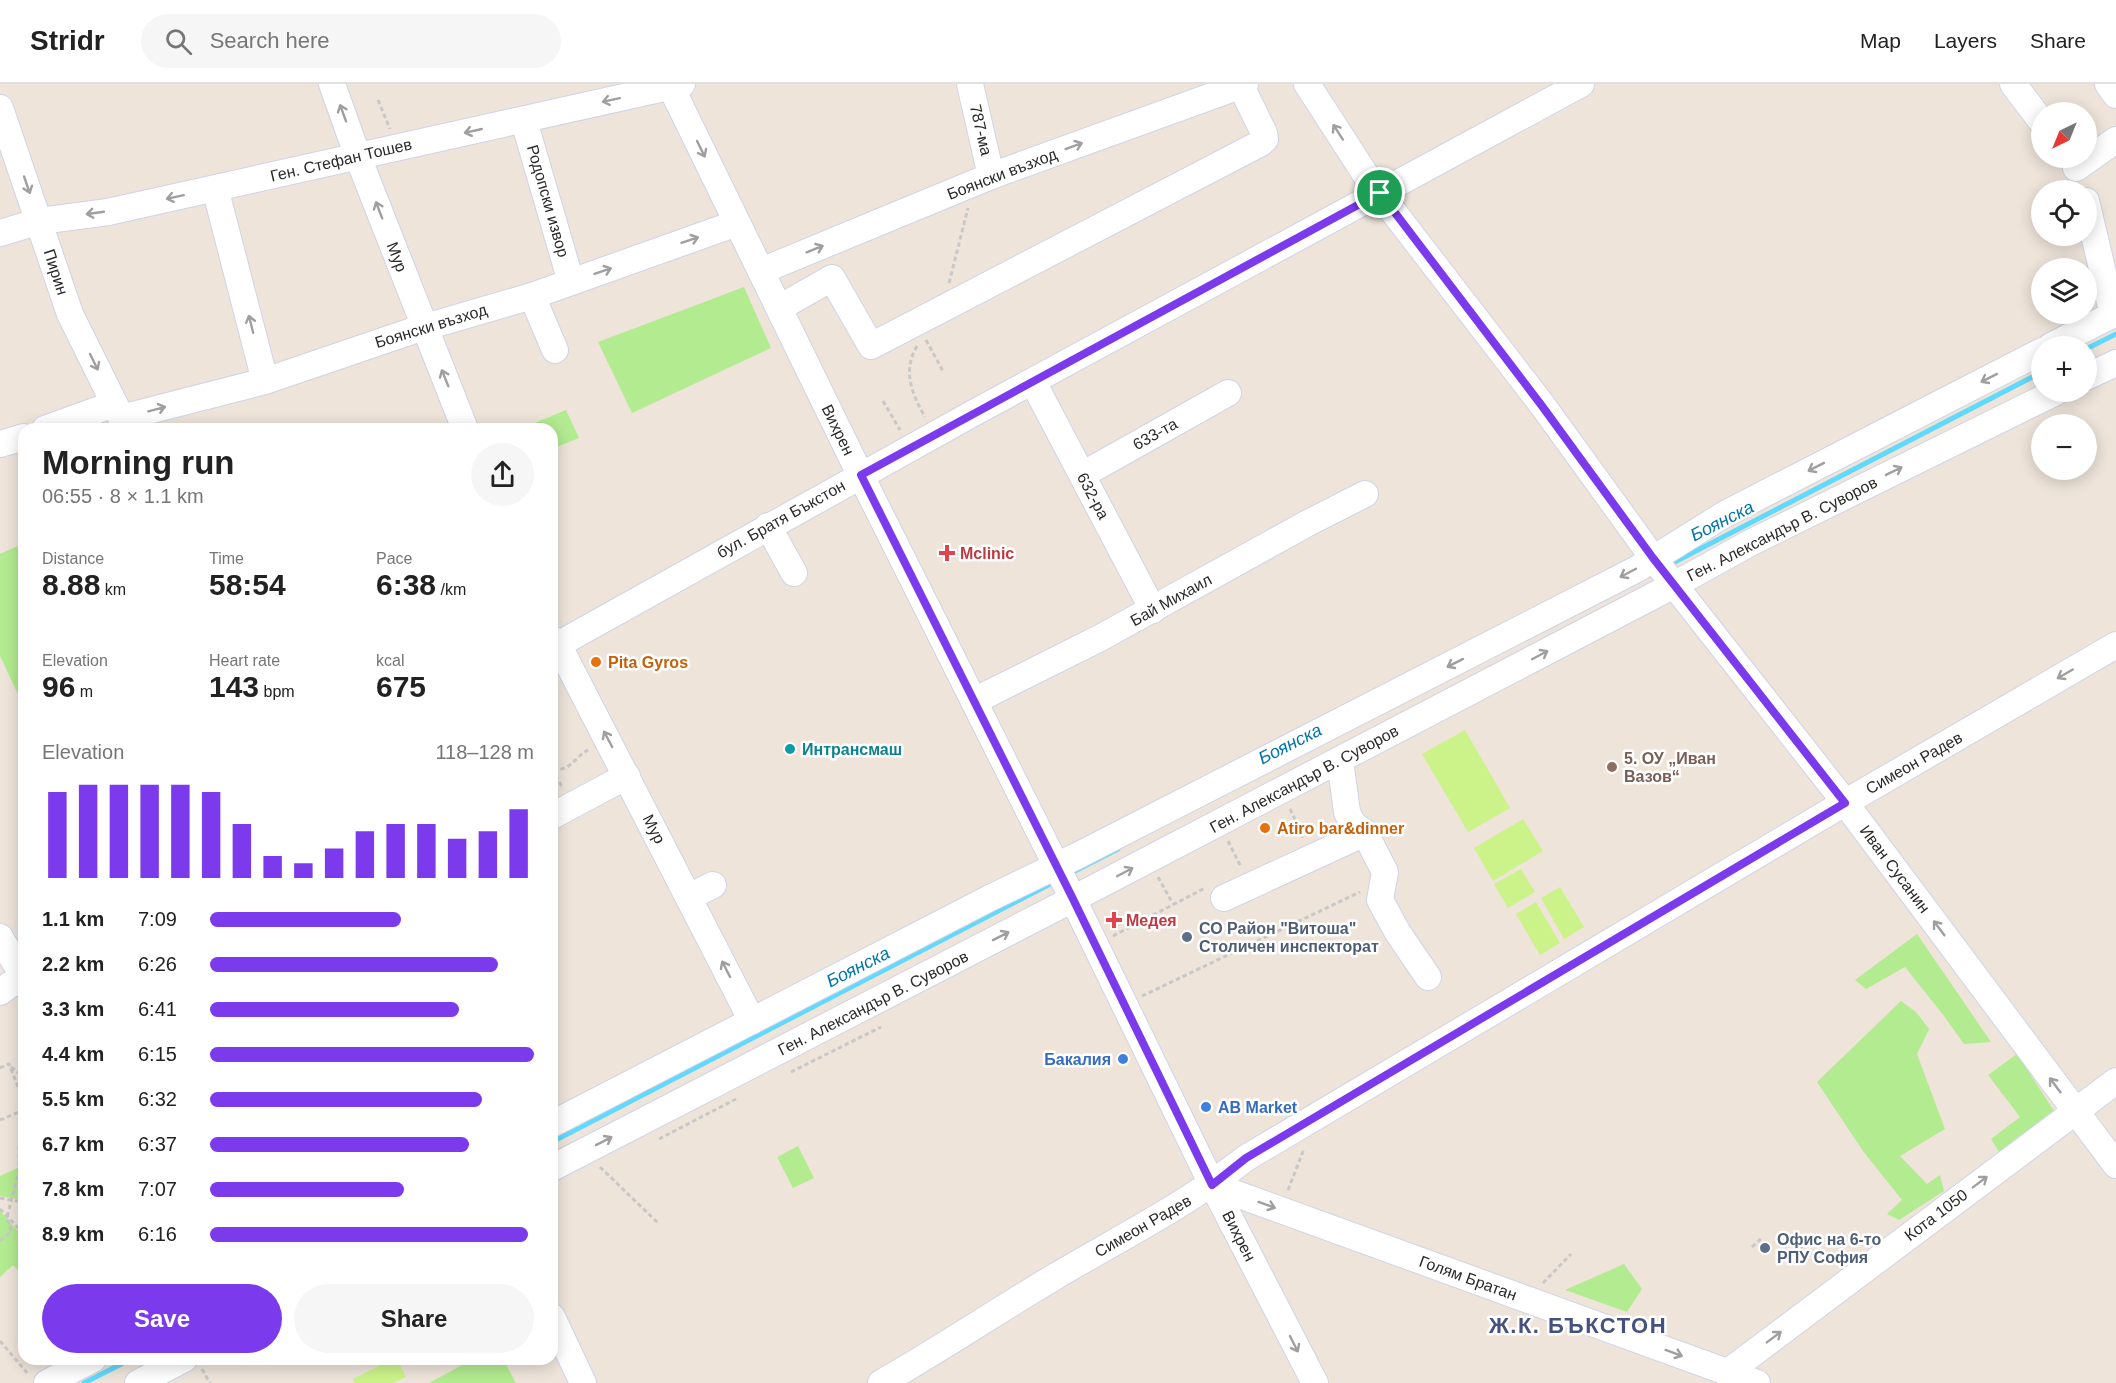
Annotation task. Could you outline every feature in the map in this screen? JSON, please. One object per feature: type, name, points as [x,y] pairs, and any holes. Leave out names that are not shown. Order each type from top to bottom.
[{"type":"street","name":"Мур","points":[[332,84],[358,157],[463,423]]},
{"type":"street","name":"787-ма","points":[[970,84],[983,179]]},
{"type":"street","name":"Иван Сусанин","points":[[1307,84],[1380,193],[1542,406],[1653,558],[1845,803],[2116,1165]]},
{"type":"street","name":"бул. Братя Бъкстон","points":[[558,642],[1581,84]]},
{"type":"street","points":[[2013,84],[2031,108]]},
{"type":"street","points":[[2108,84],[2116,95]]},
{"type":"street","name":"Ген. Стефан Тошев","points":[[0,233],[40,221],[108,212],[524,121],[677,85]]},
{"type":"street","name":"Вихрен","points":[[677,85],[737,223],[1055,867],[1073,899],[1212,1185],[1315,1383]]},
{"type":"street","name":"Боянски възход","points":[[761,271],[983,179],[1243,85]]},
{"type":"street","points":[[779,308],[832,278],[871,346],[1261,144],[1265,139],[1264,133],[1243,85]]},
{"type":"street","name":"Пирин","points":[[0,108],[70,314],[121,417]]},
{"type":"street","name":"Родопски извор","points":[[524,121],[571,282]]},
{"type":"street","points":[[2076,172],[2116,140]]},
{"type":"street","points":[[215,189],[265,381]]},
{"type":"street","name":"Боянски възход","points":[[83,423],[121,417],[265,381],[424,327],[532,296],[737,223]]},
{"type":"street","points":[[2071,336],[2115,314],[2097,244]]},
{"type":"street","points":[[532,296],[555,350]]},
{"type":"street","name":"Ген. Александър В. Суворов","points":[[558,1121],[980,903],[1055,867],[1637,569],[1725,514],[2031,357]]},
{"type":"street","points":[[2097,372],[2116,363]]},
{"type":"street","name":"632-ра","points":[[1033,382],[1153,610]]},
{"type":"street","name":"633-та","points":[[1082,475],[1228,393]]},
{"type":"street","name":"Ген. Александър В. Суворов","points":[[558,1165],[1149,860],[1752,542],[2036,402]]},
{"type":"street","points":[[0,444],[18,439]]},
{"type":"street","name":"Бай Михаил","points":[[974,701],[1153,610],[1308,523],[1365,494]]},
{"type":"street","points":[[768,526],[794,573]]},
{"type":"street","name":"Симеон Радев","points":[[881,1383],[1212,1185],[1246,1158],[2116,645]]},
{"type":"street","name":"Мур","points":[[558,648],[610,742],[752,1021]]},
{"type":"street","points":[[1340,760],[1347,812],[1352,823],[1365,834],[1385,872],[1380,900],[1398,933],[1428,977]]},
{"type":"street","points":[[558,813],[627,776]]},
{"type":"street","points":[[1224,898],[1365,834]]},
{"type":"street","points":[[689,897],[713,885]]},
{"type":"street","points":[[0,937],[17,986]]},
{"type":"street","name":"Кота 1050","points":[[1730,1378],[2116,1081]]},
{"type":"street","name":"Голям Братан","points":[[1212,1185],[1730,1378],[1757,1383]]},
{"type":"street","points":[[558,1330],[583,1383]]},
{"type":"street","points":[[38,1379],[76,1365]]},
{"type":"street","points":[[153,1379],[175,1365]]},
{"type":"path","points":[[378,100],[387,124]]},
{"type":"path","points":[[942,309],[983,179]]},
{"type":"path","points":[[924,335],[944,373]]},
{"type":"path","points":[[911,356],[912,395],[923,414]]},
{"type":"path","points":[[883,401],[900,430]]},
{"type":"path","points":[[558,769],[576,762],[585,751],[610,742]]},
{"type":"path","points":[[1219,823],[1242,868]]},
{"type":"path","points":[[1149,860],[1173,904]]},
{"type":"path","points":[[1124,1005],[1367,889]]},
{"type":"path","points":[[790,1072],[881,1027]]},
{"type":"path","points":[[0,1068],[9,1064],[18,1073]]},
{"type":"path","points":[[9,1066],[18,1087]]},
{"type":"path","points":[[659,1139],[738,1098]]},
{"type":"path","points":[[0,1120],[18,1112]]},
{"type":"path","points":[[1288,1191],[1307,1142]]},
{"type":"path","points":[[590,1149],[597,1163],[659,1224]]},
{"type":"path","points":[[0,1241],[11,1230],[7,1217],[18,1176]]},
{"type":"path","points":[[0,1198],[18,1201]]},
{"type":"path","points":[[0,1209],[18,1228]]},
{"type":"path","points":[[1752,1247],[1762,1238]]},
{"type":"path","points":[[1800,1245],[1808,1257]]},
{"type":"path","points":[[1543,1283],[1571,1254]]},
{"type":"path","points":[[0,1341],[18,1359]]},
{"type":"path","points":[[24,1365],[38,1379]]},
{"type":"green space","points":[[744,287],[771,348],[632,413],[598,342]]},
{"type":"green space","points":[[566,410],[579,438],[558,447],[558,423],[535,423]]},
{"type":"green space","points":[[18,546],[18,694],[0,656],[0,554]]},
{"type":"green space","points":[[1465,730],[1510,808],[1468,832],[1422,754]]},
{"type":"green space","points":[[1523,819],[1543,851],[1493,881],[1474,848]]},
{"type":"green space","points":[[1521,869],[1535,892],[1508,908],[1494,884]]},
{"type":"green space","points":[[1560,887],[1584,927],[1564,939],[1541,898]]},
{"type":"green space","points":[[1536,902],[1560,943],[1540,955],[1516,914]]},
{"type":"green space","points":[[1917,934],[1991,1042],[1964,1044],[1905,967],[1866,989],[1855,980]]},
{"type":"green space","points":[[1901,1001],[1916,1012],[1929,1029],[1917,1054],[1945,1129],[1900,1156],[1927,1184],[1940,1175],[1944,1191],[1899,1220],[1887,1214],[1902,1200],[1863,1151],[1817,1082]]},
{"type":"green space","points":[[2017,1054],[2054,1111],[1999,1152],[1991,1139],[2020,1117],[1988,1075]]},
{"type":"green space","points":[[798,1146],[814,1178],[793,1188],[777,1157]]},
{"type":"green space","points":[[18,1168],[18,1199],[0,1196],[0,1176]]},
{"type":"green space","points":[[0,1211],[18,1231],[18,1270],[13,1265],[0,1277]]},
{"type":"green space","points":[[1624,1264],[1642,1289],[1627,1312],[1565,1290]]},
{"type":"green space","points":[[380,1365],[400,1365],[406,1377],[393,1383],[355,1383],[353,1379]]},
{"type":"green space","points":[[462,1365],[506,1365],[516,1383],[429,1383]]},
{"type":"waterway","name":"Боянска","points":[[2097,344],[2116,334]]},
{"type":"waterway","name":"Боянска","points":[[1667,566],[2031,378]]},
{"type":"waterway","name":"Боянска","points":[[1067,875],[1118,849]]},
{"type":"waterway","name":"Боянска","points":[[558,1139],[1056,881]]},
{"type":"waterway","name":"Боянска","points":[[84,1383],[119,1365]]},
{"type":"place","name":"Mclinic","points":[[947,553]]},
{"type":"place","name":"Pita Gyros","points":[[596,662]]},
{"type":"place","name":"Интрансмаш","points":[[790,749]]},
{"type":"place","name":"5. ОУ „Иван Вазов“","points":[[1612,767]]},
{"type":"place","name":"Atiro bar&dinner","points":[[1265,828]]},
{"type":"place","name":"Медея","points":[[1114,920]]},
{"type":"place","name":"СО Район \"Витоша\" Столичен инспекторат","points":[[1187,937]]},
{"type":"place","name":"Бакалия","points":[[1123,1059]]},
{"type":"place","name":"AB Market","points":[[1206,1107]]},
{"type":"place","name":"Офис на 6-то РПУ София","points":[[1765,1248]]},
{"type":"district","name":"Ж.К. БЪКСТОН","points":[[1578,1325]]},
{"type":"route","points":[[1380,193],[1542,406],[1653,558],[1845,803],[1246,1158],[1212,1185],[1073,899],[861,475],[1380,193]]}]
